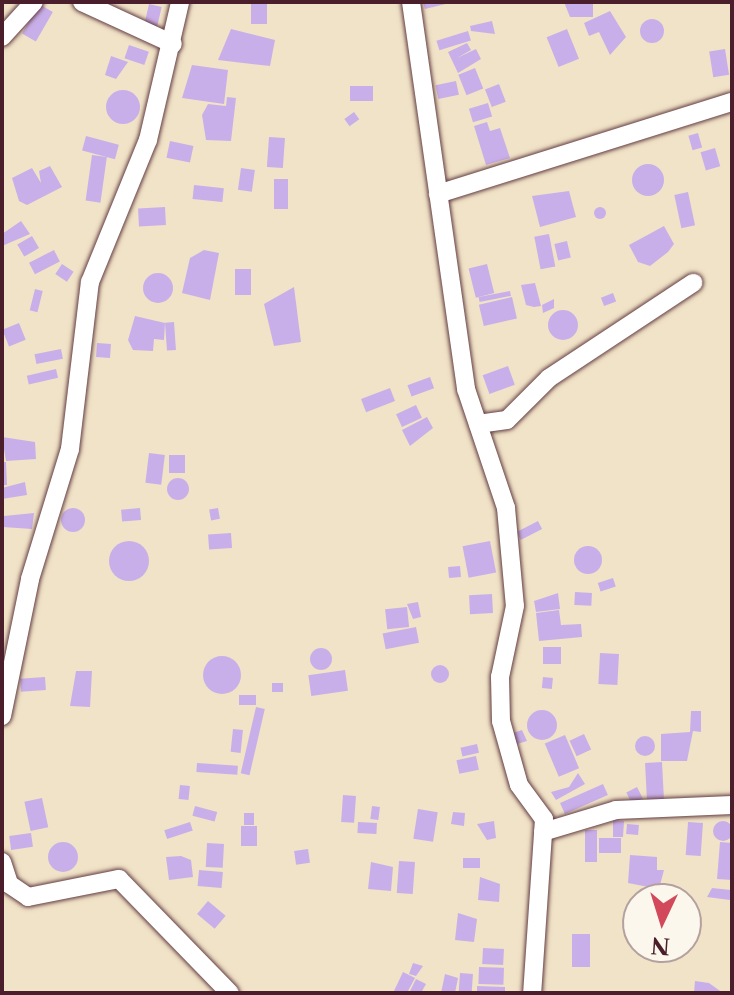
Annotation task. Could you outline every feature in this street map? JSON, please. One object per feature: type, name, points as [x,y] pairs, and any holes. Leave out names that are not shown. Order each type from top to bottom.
[{"type":"street","points":[[2,37],[34,2]]},
{"type":"street","points":[[82,2],[173,44]]},
{"type":"street","points":[[2,716],[21,624],[70,449],[90,282],[137,175],[173,44],[180,2]]},
{"type":"street","points":[[411,2],[466,389],[506,508],[513,579],[501,721],[519,785],[544,819],[532,993]]},
{"type":"street","points":[[438,194],[732,102]]},
{"type":"street","points":[[478,424],[507,420],[549,378],[693,283]]},
{"type":"street","points":[[2,618],[21,624]]},
{"type":"street","points":[[543,832],[616,810],[732,805]]},
{"type":"street","points":[[2,862],[9,884],[28,897],[89,879],[119,879],[230,993]]},
{"type":"building","points":[[251,2],[267,2],[267,24],[251,24]]},
{"type":"building","points":[[423,2],[454,2],[425,9]]},
{"type":"building","points":[[564,2],[593,2],[593,17],[570,17]]},
{"type":"building","points":[[39,4],[53,12],[36,41],[22,33]]},
{"type":"building","points":[[149,4],[162,7],[156,29],[144,26]]},
{"type":"building","points":[[610,11],[626,37],[610,55],[599,32],[589,36],[584,23]]},
{"type":"building","points":[[652,19],[663,26],[664,31],[657,42],[652,43],[641,36],[640,31],[647,20]]},
{"type":"building","points":[[492,21],[495,34],[471,31],[470,26]]},
{"type":"building","points":[[231,29],[275,40],[270,66],[218,60]]},
{"type":"building","points":[[567,29],[579,59],[559,67],[547,37]]},
{"type":"building","points":[[468,31],[471,41],[439,50],[436,41]]},
{"type":"building","points":[[467,43],[471,50],[457,58],[476,49],[481,59],[458,73],[448,52]]},
{"type":"building","points":[[129,45],[149,52],[144,65],[124,58]]},
{"type":"building","points":[[725,49],[729,75],[713,77],[709,52]]},
{"type":"building","points":[[111,56],[128,62],[116,79],[105,75]]},
{"type":"building","points":[[192,65],[228,70],[224,104],[182,98]]},
{"type":"building","points":[[475,68],[483,88],[467,95],[458,75]]},
{"type":"building","points":[[456,81],[459,95],[438,99],[435,85]]},
{"type":"building","points":[[499,84],[506,102],[492,107],[485,89]]},
{"type":"building","points":[[350,86],[373,86],[373,101],[350,101]]},
{"type":"building","points":[[123,90],[135,95],[140,107],[135,119],[123,124],[111,119],[106,107],[111,95]]},
{"type":"building","points":[[227,97],[236,98],[231,141],[206,140],[202,115],[208,104],[226,106]]},
{"type":"building","points":[[488,103],[492,116],[473,122],[469,109]]},
{"type":"building","points":[[354,112],[359,119],[350,126],[344,119]]},
{"type":"building","points":[[487,122],[490,131],[500,128],[510,158],[486,165],[474,126]]},
{"type":"building","points":[[698,133],[702,147],[693,150],[688,136]]},
{"type":"building","points":[[86,136],[119,145],[115,159],[82,150]]},
{"type":"building","points":[[269,137],[285,138],[283,168],[267,167]]},
{"type":"building","points":[[170,141],[193,146],[190,163],[166,158]]},
{"type":"building","points":[[715,148],[720,166],[706,170],[701,152]]},
{"type":"building","points":[[92,155],[107,157],[100,203],[86,201]]},
{"type":"building","points":[[648,164],[659,169],[664,180],[659,191],[648,196],[637,191],[632,180],[637,169]]},
{"type":"building","points":[[50,166],[62,187],[27,205],[19,201],[12,178],[32,168],[41,183],[39,171]]},
{"type":"building","points":[[241,168],[255,170],[252,192],[238,190]]},
{"type":"building","points":[[274,179],[288,179],[288,209],[274,209]]},
{"type":"building","points":[[194,185],[224,188],[222,202],[193,199]]},
{"type":"building","points":[[569,191],[576,217],[540,227],[532,196]]},
{"type":"building","points":[[688,192],[695,225],[681,228],[674,195]]},
{"type":"building","points":[[165,207],[166,225],[139,226],[138,208]]},
{"type":"building","points":[[595,208],[605,208],[605,218],[595,218]]},
{"type":"building","points":[[21,221],[30,234],[2,246],[2,234]]},
{"type":"building","points":[[664,226],[674,244],[650,266],[638,262],[629,245]]},
{"type":"building","points":[[549,234],[555,266],[541,269],[534,237]]},
{"type":"building","points":[[32,236],[39,248],[24,257],[17,244]]},
{"type":"building","points":[[567,241],[571,258],[558,260],[554,244]]},
{"type":"building","points":[[54,250],[60,262],[35,274],[29,263]]},
{"type":"building","points":[[204,250],[219,253],[210,300],[182,293],[190,258]]},
{"type":"building","points":[[62,264],[74,272],[67,282],[55,274]]},
{"type":"building","points":[[487,264],[494,293],[476,298],[469,269]]},
{"type":"building","points":[[235,269],[251,269],[251,295],[235,295]]},
{"type":"building","points":[[158,273],[169,277],[173,288],[169,299],[158,303],[147,299],[143,288],[147,277]]},
{"type":"building","points":[[535,283],[541,306],[534,307],[526,305],[521,285]]},
{"type":"building","points":[[294,287],[301,342],[274,346],[264,304]]},
{"type":"building","points":[[35,289],[43,291],[37,312],[30,310]]},
{"type":"building","points":[[510,291],[511,296],[480,302],[479,297]]},
{"type":"building","points":[[613,293],[616,301],[604,306],[601,298]]},
{"type":"building","points":[[512,297],[517,318],[484,326],[479,305]]},
{"type":"building","points":[[554,299],[554,308],[543,313],[542,305]]},
{"type":"building","points":[[563,310],[569,311],[577,319],[577,331],[569,339],[563,340],[557,339],[549,331],[548,325],[549,319],[557,311]]},
{"type":"building","points":[[135,316],[165,323],[164,340],[154,339],[153,351],[133,350],[128,340]]},
{"type":"building","points":[[174,322],[176,350],[167,351],[165,323]]},
{"type":"building","points":[[19,323],[26,340],[9,346],[2,330]]},
{"type":"building","points":[[97,343],[111,344],[110,358],[96,357]]},
{"type":"building","points":[[61,349],[63,359],[36,364],[34,354]]},
{"type":"building","points":[[508,366],[515,385],[489,394],[483,375]]},
{"type":"building","points":[[56,369],[58,378],[29,385],[27,376]]},
{"type":"building","points":[[430,377],[434,388],[412,396],[407,385]]},
{"type":"building","points":[[390,388],[395,401],[366,412],[361,399]]},
{"type":"building","points":[[416,405],[422,418],[402,427],[396,414]]},
{"type":"building","points":[[427,417],[433,428],[410,446],[402,430]]},
{"type":"building","points":[[2,437],[35,442],[36,459],[6,461]]},
{"type":"building","points":[[149,453],[165,455],[161,485],[145,483]]},
{"type":"building","points":[[169,455],[185,455],[185,473],[169,473]]},
{"type":"building","points":[[2,462],[6,462],[7,485],[2,485]]},
{"type":"building","points":[[178,478],[186,481],[189,489],[186,497],[178,500],[170,497],[167,489],[170,481]]},
{"type":"building","points":[[25,482],[27,495],[2,499],[2,488]]},
{"type":"building","points":[[73,508],[84,515],[85,520],[78,531],[73,532],[62,525],[61,520],[68,509]]},
{"type":"building","points":[[140,508],[141,520],[122,522],[121,510]]},
{"type":"building","points":[[218,508],[220,519],[211,520],[209,510]]},
{"type":"building","points":[[34,513],[32,529],[3,527],[4,516]]},
{"type":"building","points":[[538,521],[542,529],[521,540],[517,532]]},
{"type":"building","points":[[231,533],[232,548],[209,550],[208,535]]},
{"type":"building","points":[[129,541],[143,547],[149,561],[143,575],[129,581],[115,575],[109,561],[115,547]]},
{"type":"building","points":[[490,541],[496,572],[469,578],[463,546]]},
{"type":"building","points":[[588,546],[598,550],[602,560],[598,570],[588,574],[578,570],[574,560],[578,550]]},
{"type":"building","points":[[460,566],[461,577],[449,578],[448,567]]},
{"type":"building","points":[[613,578],[616,587],[601,592],[598,583]]},
{"type":"building","points":[[575,592],[592,593],[591,606],[574,605]]},
{"type":"building","points":[[558,593],[560,609],[536,612],[534,601]]},
{"type":"building","points":[[492,594],[493,613],[470,614],[469,595]]},
{"type":"building","points":[[418,602],[421,617],[413,619],[407,604]]},
{"type":"building","points":[[407,607],[409,627],[387,629],[385,609]]},
{"type":"building","points":[[559,610],[561,625],[581,624],[582,637],[539,641],[536,613]]},
{"type":"building","points":[[416,627],[419,643],[386,649],[383,633]]},
{"type":"building","points":[[543,647],[561,647],[561,664],[543,664]]},
{"type":"building","points":[[321,648],[329,651],[332,659],[329,667],[321,670],[313,667],[310,659],[313,651]]},
{"type":"building","points":[[600,653],[619,654],[617,685],[598,684]]},
{"type":"building","points":[[222,656],[235,662],[241,675],[235,688],[222,694],[209,688],[203,675],[209,662]]},
{"type":"building","points":[[440,665],[449,674],[440,683],[431,674]]},
{"type":"building","points":[[345,670],[348,691],[311,696],[308,675]]},
{"type":"building","points":[[76,671],[92,671],[90,707],[70,706]]},
{"type":"building","points":[[45,677],[46,690],[21,692],[20,679]]},
{"type":"building","points":[[543,677],[553,678],[552,689],[542,688]]},
{"type":"building","points":[[272,683],[283,683],[283,692],[272,692]]},
{"type":"building","points":[[239,695],[256,695],[256,705],[239,705]]},
{"type":"building","points":[[256,707],[265,709],[249,775],[241,773]]},
{"type":"building","points":[[542,710],[548,711],[556,719],[556,731],[548,739],[542,740],[536,739],[528,731],[527,725],[528,719],[536,711]]},
{"type":"building","points":[[691,711],[701,711],[701,732],[693,731],[687,761],[661,761],[661,734],[690,732]]},
{"type":"building","points":[[233,729],[243,730],[241,753],[231,752]]},
{"type":"building","points":[[522,730],[527,741],[517,744],[513,733]]},
{"type":"building","points":[[584,734],[591,749],[577,756],[569,741]]},
{"type":"building","points":[[565,735],[579,768],[559,777],[545,744]]},
{"type":"building","points":[[645,736],[652,739],[655,746],[652,753],[645,756],[638,753],[635,746],[638,739]]},
{"type":"building","points":[[477,744],[479,753],[462,757],[460,748]]},
{"type":"building","points":[[476,756],[479,770],[459,774],[456,760]]},
{"type":"building","points":[[662,762],[664,801],[647,802],[645,763]]},
{"type":"building","points":[[197,763],[238,766],[237,775],[196,772]]},
{"type":"building","points":[[578,773],[585,784],[556,800],[551,792],[569,787]]},
{"type":"building","points":[[603,784],[608,795],[565,814],[560,803]]},
{"type":"building","points":[[180,785],[190,786],[188,800],[179,799]]},
{"type":"building","points":[[637,787],[643,799],[632,804],[626,792]]},
{"type":"building","points":[[343,795],[356,796],[354,823],[341,822]]},
{"type":"building","points":[[42,798],[48,827],[31,831],[24,802]]},
{"type":"building","points":[[195,806],[217,812],[215,822],[192,816]]},
{"type":"building","points":[[372,806],[380,807],[378,820],[370,819]]},
{"type":"building","points":[[418,809],[438,812],[433,842],[413,839]]},
{"type":"building","points":[[453,812],[465,813],[464,826],[451,824]]},
{"type":"building","points":[[244,813],[254,813],[254,825],[244,825]]},
{"type":"building","points":[[613,820],[624,821],[623,837],[613,837]]},
{"type":"building","points":[[494,821],[496,838],[487,840],[477,824]]},
{"type":"building","points":[[723,821],[730,824],[733,831],[730,838],[723,841],[716,838],[713,831],[716,824]]},
{"type":"building","points":[[190,822],[193,831],[167,839],[164,830]]},
{"type":"building","points":[[358,822],[377,823],[376,834],[357,833]]},
{"type":"building","points":[[688,822],[703,823],[701,856],[686,855]]},
{"type":"building","points":[[627,824],[639,825],[638,835],[626,834]]},
{"type":"building","points":[[241,826],[257,826],[257,846],[241,846]]},
{"type":"building","points":[[585,830],[597,830],[597,862],[585,862]]},
{"type":"building","points":[[31,833],[33,847],[11,850],[9,836]]},
{"type":"building","points":[[599,838],[621,838],[621,853],[599,853]]},
{"type":"building","points":[[63,842],[69,843],[77,851],[77,863],[69,871],[63,872],[57,871],[49,863],[48,857],[49,851],[57,843]]},
{"type":"building","points":[[720,842],[732,843],[732,880],[717,879]]},
{"type":"building","points":[[207,843],[224,844],[223,868],[206,867]]},
{"type":"building","points":[[308,849],[310,863],[296,865],[294,851]]},
{"type":"building","points":[[630,855],[657,857],[657,870],[664,870],[661,883],[628,883]]},
{"type":"building","points":[[181,856],[191,860],[193,877],[169,880],[166,857]]},
{"type":"building","points":[[463,858],[480,858],[480,868],[463,868]]},
{"type":"building","points":[[399,861],[415,862],[413,894],[397,893]]},
{"type":"building","points":[[371,862],[393,867],[391,891],[368,889]]},
{"type":"building","points":[[199,870],[223,872],[222,888],[198,886]]},
{"type":"building","points":[[480,877],[500,884],[499,902],[478,900]]},
{"type":"building","points":[[712,888],[731,890],[730,900],[707,897]]},
{"type":"building","points":[[208,901],[226,916],[215,929],[197,914]]},
{"type":"building","points":[[458,913],[477,919],[474,942],[455,940]]},
{"type":"building","points":[[572,934],[590,934],[590,967],[572,967]]},
{"type":"building","points":[[483,948],[504,949],[503,965],[482,964]]},
{"type":"building","points":[[413,963],[423,966],[416,976],[409,974]]},
{"type":"building","points":[[479,967],[504,968],[503,985],[478,984]]},
{"type":"building","points":[[403,972],[415,978],[407,993],[393,993]]},
{"type":"building","points":[[460,973],[473,974],[472,993],[459,993]]},
{"type":"building","points":[[445,974],[458,978],[455,993],[441,993]]},
{"type":"building","points":[[416,979],[426,984],[421,993],[409,993]]},
{"type":"building","points":[[695,981],[709,983],[723,993],[694,993]]},
{"type":"building","points":[[477,986],[505,987],[505,993],[477,993]]}]
